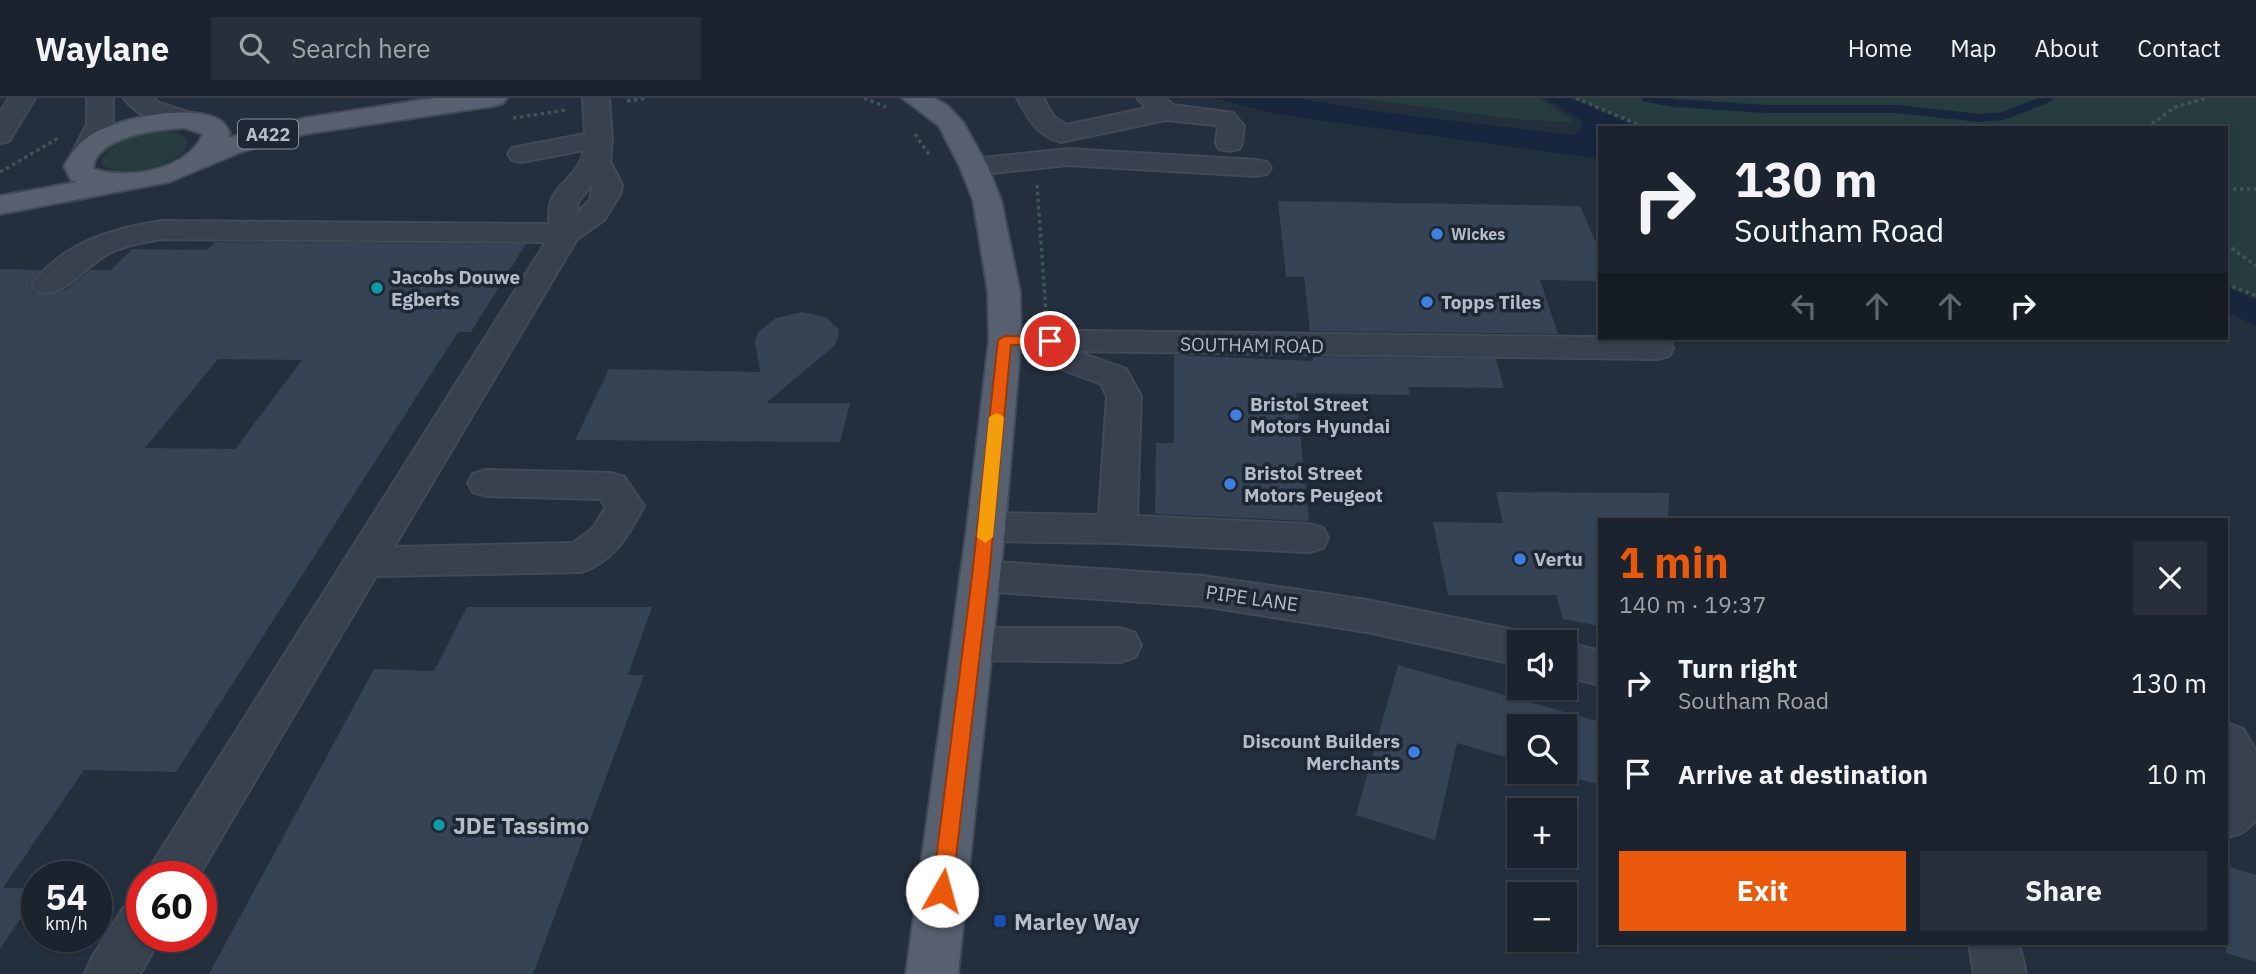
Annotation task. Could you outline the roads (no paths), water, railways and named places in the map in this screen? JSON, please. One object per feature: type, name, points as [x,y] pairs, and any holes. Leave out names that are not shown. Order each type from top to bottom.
[{"type":"main road","name":"A422","points":[[195,161],[258,137],[345,119],[494,98]]},
{"type":"main road","points":[[905,105],[950,110],[987,200],[1004,292],[1004,349],[986,527],[932,974]]},
{"type":"main road","name":"A422","points":[[192,121],[345,119]]},
{"type":"main road","points":[[0,199],[52,176],[99,142],[132,127],[192,121],[211,126],[217,133],[216,142],[195,161],[165,173],[0,205]]},
{"type":"main road","points":[[85,153],[78,166],[81,174],[92,180],[131,181]]},
{"type":"street","points":[[0,135],[22,98]]},
{"type":"street","points":[[137,98],[150,109],[192,121]]},
{"type":"street","points":[[181,861],[566,233],[594,214],[605,201],[608,185],[597,150],[596,98]]},
{"type":"street","points":[[1030,98],[1044,122],[1061,134]]},
{"type":"street","points":[[1047,158],[1061,134],[1158,105],[1224,119],[1231,126],[1229,143]]},
{"type":"street","points":[[85,153],[98,132],[100,109]]},
{"type":"street","points":[[522,154],[597,150]]},
{"type":"street","points":[[974,167],[1047,158],[1256,168]]},
{"type":"street","points":[[48,285],[89,250],[126,236],[162,230],[566,233]]},
{"type":"street","name":"SOUTHAM ROAD","points":[[1004,349],[1250,331],[1498,347],[1657,349],[1654,340]]},
{"type":"street","points":[[1004,349],[1059,357],[1114,377],[1124,396],[1117,529]]},
{"type":"street","points":[[364,562],[581,556],[607,538],[625,506],[611,486],[486,483]]},
{"type":"street","points":[[986,527],[1117,529],[1308,538]]},
{"type":"street","name":"PIPE LANE","points":[[980,576],[1101,582],[1217,592],[1367,616],[1507,645]]},
{"type":"street","points":[[972,644],[1119,645]]},
{"type":"street","points":[[1577,662],[1598,668]]},
{"type":"street","points":[[2228,743],[2244,764],[2251,782],[2250,797],[2240,816]]},
{"type":"street","points":[[111,974],[126,950]]},
{"type":"water","points":[[1215,98],[1295,98],[1389,113],[1573,135],[1582,129],[1582,121],[1546,98],[1570,98],[1634,126],[1598,126],[1598,159],[1275,114]]},
{"type":"water","points":[[2228,288],[2256,300],[2256,326],[2228,313]]},
{"type":"waterway","points":[[1646,98],[1676,103],[1766,109],[1896,109],[1980,118],[2003,116],[2049,98]]},
{"type":"place","name":"Wickes","points":[[1437,234]]},
{"type":"place","name":"Jacobs Douwe Egberts","points":[[377,288]]},
{"type":"place","name":"Topps Tiles","points":[[1427,302]]},
{"type":"place","name":"Bristol Street Motors Hyundai","points":[[1236,415]]},
{"type":"place","name":"Bristol Street Motors Peugeot","points":[[1230,484]]},
{"type":"place","name":"Vertu","points":[[1520,559]]},
{"type":"place","name":"Discount Builders Merchants","points":[[1414,752]]},
{"type":"place","name":"JDE Tassimo","points":[[439,825]]},
{"type":"place","name":"Marley Way","points":[[1000,921]]}]
